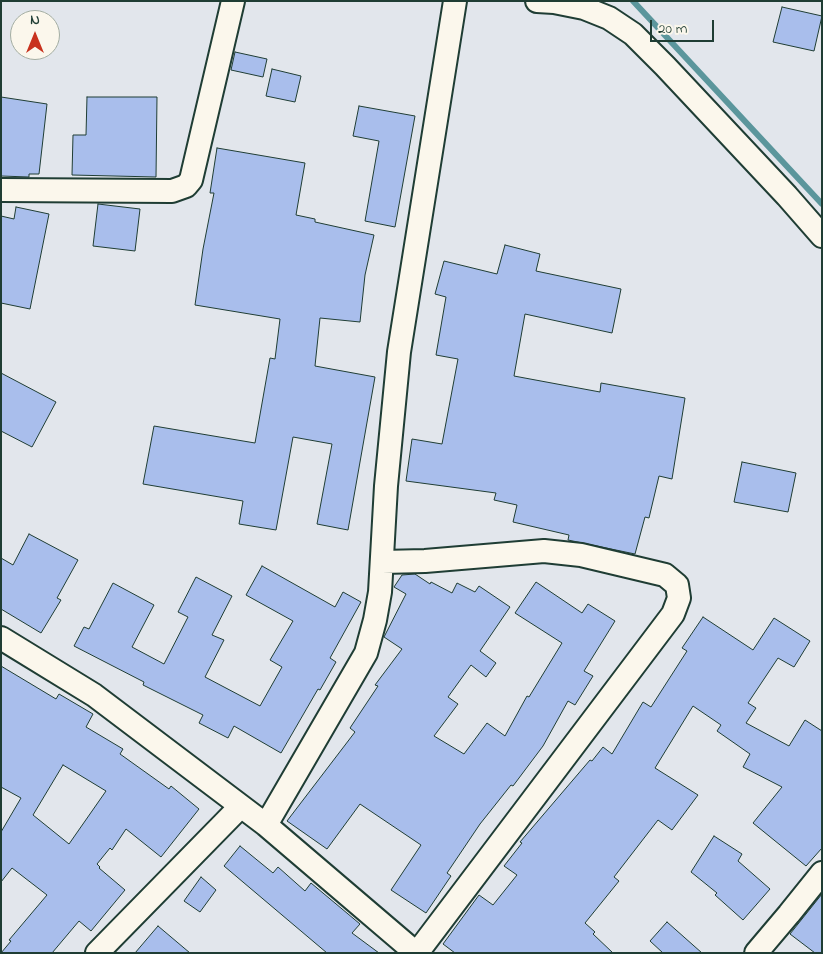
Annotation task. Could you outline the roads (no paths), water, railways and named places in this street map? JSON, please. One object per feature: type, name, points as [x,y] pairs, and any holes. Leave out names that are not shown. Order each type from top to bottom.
[{"type":"street","points":[[1,190],[172,191],[186,186],[191,180],[233,1]]},
{"type":"street","points":[[266,826],[366,653],[375,620],[380,592],[386,486],[399,352],[455,1]]},
{"type":"street","points":[[537,1],[554,2],[584,8],[609,18],[633,34],[686,87],[822,236]]},
{"type":"street","points":[[1,638],[94,695],[266,826],[417,953],[673,614],[679,598],[677,585],[665,574],[581,555],[544,552],[425,561],[382,562]]},
{"type":"street","points":[[97,953],[240,807]]},
{"type":"street","points":[[756,953],[822,873]]},
{"type":"waterway","points":[[633,1],[822,204]]}]
